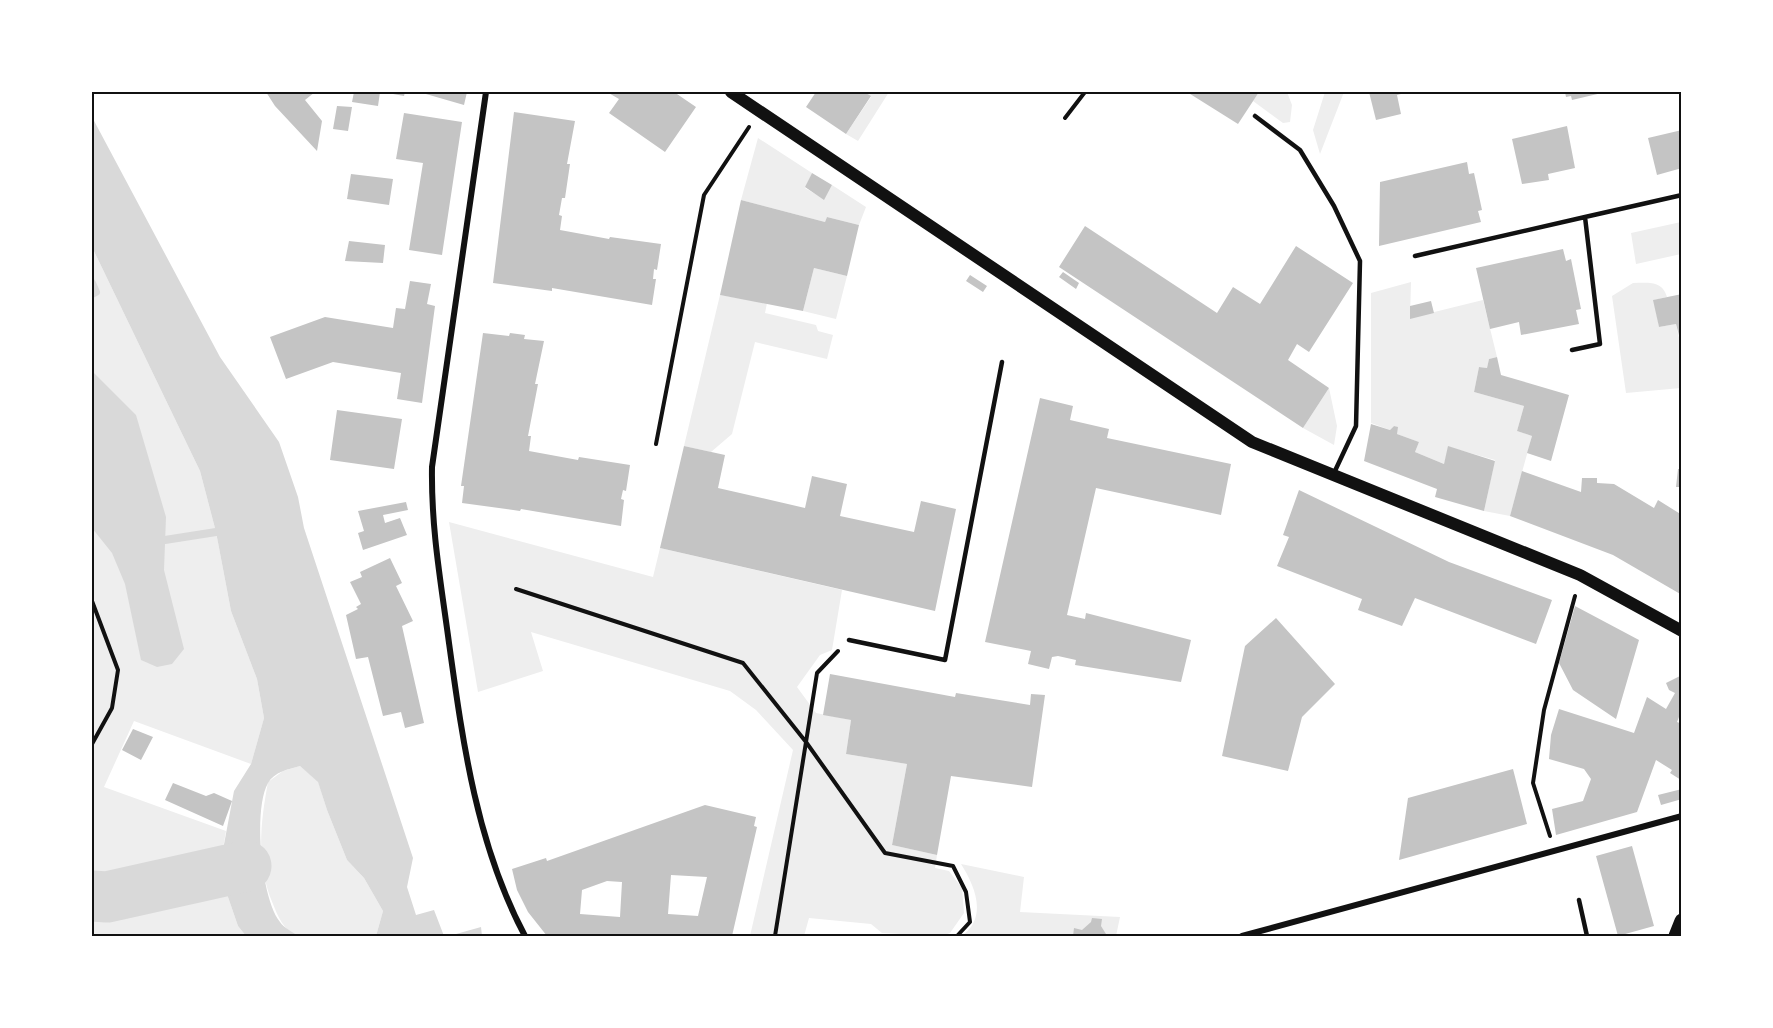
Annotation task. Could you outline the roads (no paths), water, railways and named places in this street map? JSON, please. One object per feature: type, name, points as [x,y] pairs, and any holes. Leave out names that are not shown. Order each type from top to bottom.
[{"type":"main road","points":[[730,92],[1251,442],[1580,576],[1682,632]]},
{"type":"main road","points":[[1676,936],[1682,921]]},
{"type":"street","points":[[486,92],[432,467],[431,516],[466,754],[480,817],[505,898],[525,936]]},
{"type":"street","points":[[1242,936],[1682,816]]},
{"type":"lane","points":[[1255,116],[1300,150],[1334,206],[1360,261],[1356,426],[1333,476]]},
{"type":"lane","points":[[1415,255],[1682,195]]},
{"type":"lane","points":[[1572,350],[1600,344],[1585,217]]},
{"type":"lane","points":[[849,640],[945,660],[1002,362]]},
{"type":"lane","points":[[1579,900],[1587,936]]},
{"type":"waterway","points":[[92,283],[96,292],[92,294]]},
{"type":"waterway","points":[[165,540],[216,532]]},
{"type":"waterway","points":[[92,896],[107,897],[246,866]]}]
